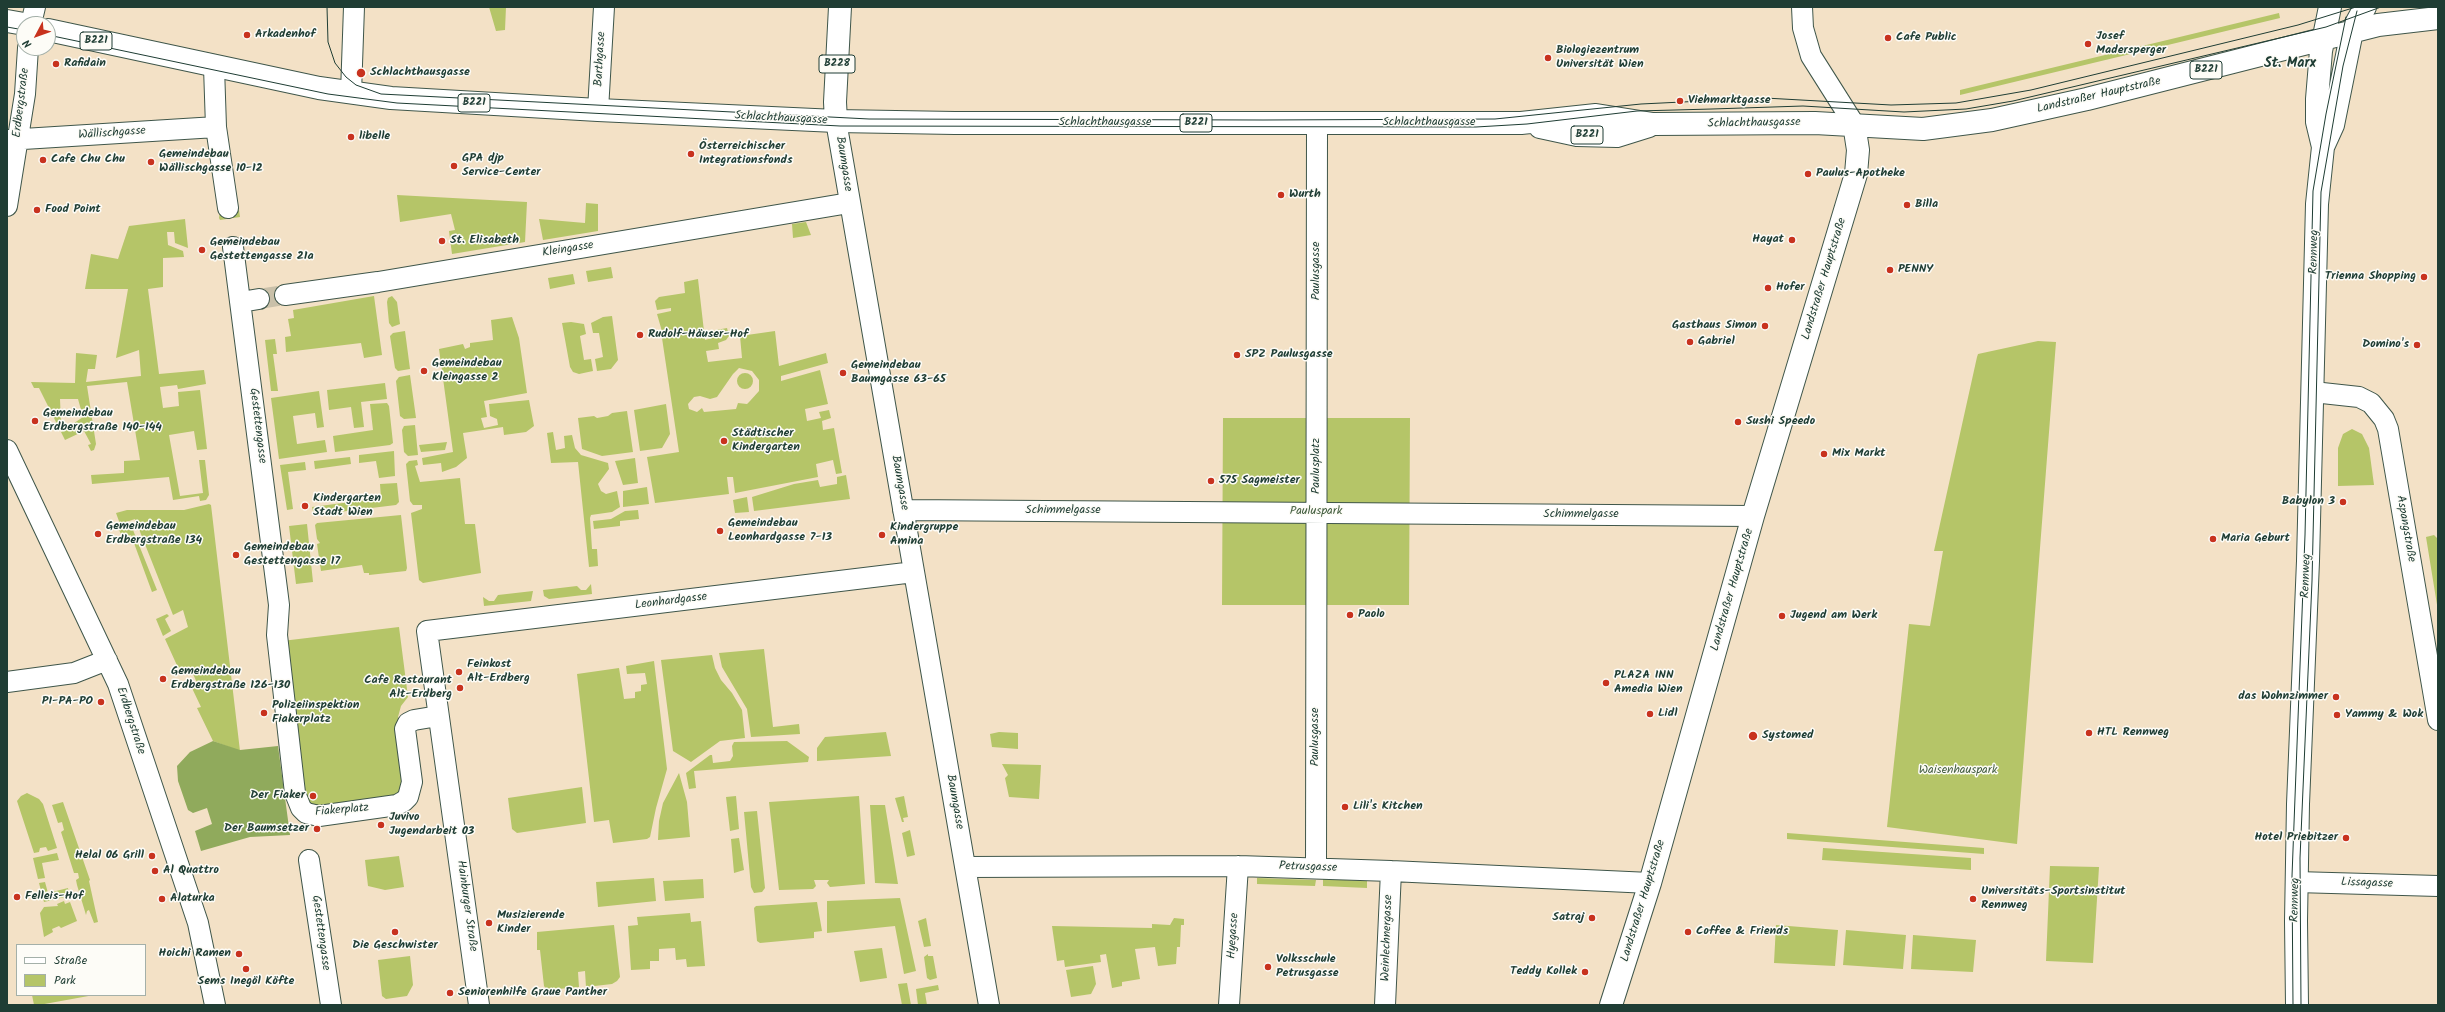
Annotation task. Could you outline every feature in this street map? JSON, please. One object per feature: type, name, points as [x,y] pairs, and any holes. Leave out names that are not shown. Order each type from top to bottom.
[{"type":"main road","name":"Baumgasse","points":[[836,121],[835,102],[840,7]]},
{"type":"main road","name":"Rennweg","points":[[2323,147],[2317,122],[2317,100],[2324,39],[2330,7]]},
{"type":"main road","name":"Rennweg","points":[[2297,1005],[2296,882],[2313,392],[2317,204],[2323,147],[2333,125],[2352,31],[2365,7]]},
{"type":"main road","name":"Landstraßer Hauptstraße","points":[[1611,1005],[1650,883],[1753,516],[1856,174],[1858,150],[1854,124],[1923,130],[1992,120],[2163,81],[2352,31],[2395,22],[2438,18]]},
{"type":"main road","name":"Schlachthausgasse","points":[[56,32],[214,67],[351,93],[392,98],[598,110],[836,121],[1521,123],[1596,115],[1653,124],[1854,124]]},
{"type":"street","points":[[351,93],[354,7]]},
{"type":"street","name":"Barthgasse","points":[[598,110],[604,7]]},
{"type":"street","points":[[1802,7],[1803,28],[1811,56],[1854,124]]},
{"type":"street","name":"Erdbergstraße","points":[[7,206],[13,140],[25,94],[27,56]]},
{"type":"street","points":[[214,67],[216,127],[228,208]]},
{"type":"street","name":"Baumgasse","points":[[836,121],[989,1005]]},
{"type":"street","name":"Paulusgasse","points":[[1317,418],[1318,123]]},
{"type":"street","name":"Wällischgasse","points":[[13,140],[216,127]]},
{"type":"street","name":"Kleingasse","points":[[285,295],[378,282],[849,203]]},
{"type":"street","name":"Gestettengasse","points":[[233,247],[250,301],[279,605]]},
{"type":"street","name":"Aspangstraße","points":[[2313,392],[2359,397],[2371,403],[2384,419],[2388,429],[2438,720]]},
{"type":"street","name":"Paulusplatz","points":[[1317,418],[1317,606]]},
{"type":"street","name":"Erdbergstraße","points":[[7,450],[107,660],[125,703],[198,923],[215,1005]]},
{"type":"street","name":"Schimmelgasse","points":[[903,510],[1753,516]]},
{"type":"street","name":"Leonhardgasse","points":[[438,716],[427,631],[914,572]]},
{"type":"street","name":"Fiakerplatz","points":[[279,605],[277,635],[295,793],[297,801],[306,813],[320,816],[397,805],[404,801],[408,797],[412,782],[405,730],[408,723],[414,720],[438,716]]},
{"type":"street","name":"Paulusgasse","points":[[1316,868],[1317,606]]},
{"type":"street","points":[[7,682],[74,673],[107,660]]},
{"type":"street","name":"Hainburger Straße","points":[[438,716],[453,807],[479,1005]]},
{"type":"street","name":"Gestettengasse","points":[[309,860],[331,1005]]},
{"type":"street","name":"Petrusgasse","points":[[965,867],[1238,866],[1391,871],[1650,883]]},
{"type":"street","name":"Hyegasse","points":[[1229,1005],[1238,866]]},
{"type":"street","name":"Weinlechnergasse","points":[[1385,1005],[1391,871]]},
{"type":"street","name":"Lissagasse","points":[[2296,882],[2438,886]]},
{"type":"green space","points":[[489,7],[506,7],[505,30],[496,31]]},
{"type":"green space","points":[[2279,13],[2280,18],[1960,95],[1960,90]]},
{"type":"green space","points":[[397,195],[527,202],[525,242],[452,254],[449,231],[455,230],[451,214],[400,222]]},
{"type":"green space","points":[[586,203],[598,204],[598,231],[543,240],[539,219],[585,223]]},
{"type":"green space","points":[[239,210],[240,217],[220,220],[219,218],[220,212]]},
{"type":"green space","points":[[185,219],[188,248],[175,243],[174,232],[167,232],[168,245],[183,251],[184,257],[163,258],[163,287],[148,289],[159,374],[204,370],[206,384],[178,389],[177,385],[160,387],[163,408],[179,406],[178,392],[200,390],[207,449],[197,450],[194,431],[169,435],[180,496],[203,493],[199,460],[205,460],[209,495],[206,500],[200,501],[199,496],[173,500],[169,477],[92,484],[91,475],[124,473],[124,461],[140,460],[127,382],[87,386],[96,444],[94,450],[91,451],[88,445],[91,444],[84,431],[65,440],[61,432],[83,417],[78,399],[60,399],[61,423],[58,426],[39,388],[34,388],[31,382],[75,383],[76,353],[97,355],[95,369],[88,369],[86,382],[141,376],[139,350],[116,358],[128,289],[85,289],[91,254],[118,259],[129,226]]},
{"type":"green space","points":[[806,222],[811,235],[793,238],[792,224]]},
{"type":"green space","points":[[611,267],[613,278],[588,282],[586,271]]},
{"type":"green space","points":[[573,274],[575,284],[550,289],[548,278]]},
{"type":"green space","points":[[698,279],[705,340],[712,338],[711,331],[727,328],[729,336],[726,340],[718,343],[719,349],[706,351],[708,362],[742,358],[740,336],[775,331],[779,366],[826,353],[828,363],[781,376],[781,381],[820,370],[828,404],[805,409],[807,421],[821,418],[819,412],[829,410],[831,418],[822,421],[823,430],[834,428],[842,473],[836,474],[833,460],[816,464],[818,477],[735,493],[733,477],[727,477],[729,494],[655,503],[647,457],[679,452],[662,338],[663,335],[657,314],[671,311],[671,308],[657,310],[655,301],[659,297],[685,293],[684,282]],"holes":[[[739,368],[752,371],[759,380],[759,391],[747,404],[738,403],[736,409],[704,412],[702,408],[697,412],[689,409],[688,404],[694,397],[700,396],[710,399],[717,397]]]},
{"type":"green space","points":[[374,296],[382,355],[364,358],[361,343],[286,352],[285,337],[291,336],[288,319],[294,318],[293,310]]},
{"type":"green space","points":[[392,296],[397,302],[400,324],[392,327],[389,323],[387,302],[388,298]]},
{"type":"green space","points":[[612,316],[618,360],[611,369],[597,371],[595,359],[603,357],[599,333],[593,333],[591,323],[603,317]]},
{"type":"green space","points":[[512,317],[519,338],[527,393],[484,401],[487,417],[481,418],[484,428],[498,425],[497,419],[490,416],[489,404],[529,400],[534,426],[526,432],[504,435],[503,427],[463,433],[467,458],[456,467],[442,472],[441,463],[423,465],[422,458],[453,452],[439,349],[463,344],[465,349],[470,347],[470,343],[493,340],[491,320]]},
{"type":"green space","points":[[571,322],[584,324],[586,334],[580,336],[584,360],[591,359],[593,371],[579,374],[573,372],[570,367],[562,323]]},
{"type":"green space","points":[[405,331],[410,369],[398,371],[395,368],[390,336],[393,333]]},
{"type":"green space","points":[[275,339],[277,354],[273,354],[278,391],[271,391],[265,340]]},
{"type":"green space","name":"Waisenhauspark","points":[[2038,341],[2056,342],[2017,844],[1887,827],[1909,624],[1930,626],[1943,551],[1934,551],[1977,357],[1978,354]]},
{"type":"green space","points":[[745,373],[751,375],[753,381],[751,387],[745,389],[739,387],[737,381],[739,375]]},
{"type":"green space","points":[[410,375],[416,418],[404,419],[400,416],[396,381],[399,377]]},
{"type":"green space","points":[[385,383],[387,399],[361,402],[364,427],[354,428],[351,407],[329,410],[327,390]]},
{"type":"green space","points":[[319,391],[324,427],[317,428],[315,413],[293,416],[297,444],[325,440],[327,452],[279,459],[271,398]]},
{"type":"green space","points":[[387,403],[389,406],[393,443],[390,445],[335,452],[333,436],[373,430],[370,404]]},
{"type":"green space","points":[[666,404],[670,434],[662,448],[640,451],[634,410]]},
{"type":"green space","points":[[627,411],[633,452],[602,456],[582,449],[578,418],[594,416],[597,418],[608,416],[612,413]]},
{"type":"green space","name":"Pauluspark","points":[[1223,418],[1410,418],[1409,605],[1222,605]]},
{"type":"green space","points":[[415,425],[418,455],[408,456],[404,452],[402,430],[404,426]]},
{"type":"green space","points":[[2352,429],[2362,434],[2369,448],[2374,485],[2338,486],[2338,448],[2343,434]]},
{"type":"green space","points":[[553,432],[556,450],[565,448],[564,436],[572,435],[575,448],[581,455],[608,463],[609,469],[598,484],[601,491],[606,494],[617,491],[620,507],[612,512],[591,515],[592,549],[597,549],[598,566],[589,567],[578,462],[551,463],[547,433]]},
{"type":"green space","points":[[447,442],[445,450],[421,452],[419,445]]},
{"type":"green space","points":[[394,451],[395,476],[379,478],[376,461],[359,463],[359,455]]},
{"type":"green space","points":[[350,457],[351,464],[315,469],[314,461]]},
{"type":"green space","points":[[635,458],[638,483],[623,485],[615,461]]},
{"type":"green space","points":[[417,460],[418,465],[415,466],[420,482],[460,478],[465,524],[475,524],[481,573],[423,583],[419,580],[411,513],[422,509],[422,505],[413,505],[410,501],[406,464],[409,461]]},
{"type":"green space","points":[[305,462],[306,470],[288,472],[293,509],[287,510],[280,465]]},
{"type":"green space","points":[[846,475],[850,499],[754,511],[752,497],[794,484],[818,480],[820,487],[837,484],[837,477]]},
{"type":"green space","points":[[397,483],[399,502],[396,505],[314,515],[312,507],[381,498],[380,484]]},
{"type":"green space","points":[[647,487],[649,504],[623,507],[623,491]]},
{"type":"green space","points":[[747,497],[749,512],[735,513],[733,500]]},
{"type":"green space","points":[[209,504],[211,505],[240,751],[213,741],[197,708],[201,707],[191,686],[197,683],[190,667],[180,672],[165,639],[188,627],[183,610],[173,615],[135,519],[120,524],[116,513],[127,510],[184,510]]},
{"type":"green space","points":[[638,510],[639,519],[620,521],[620,526],[594,529],[593,521],[611,519],[625,511]]},
{"type":"green space","points":[[401,515],[407,568],[406,571],[369,575],[369,573],[364,573],[362,565],[321,571],[317,544],[320,543],[317,539],[315,525],[317,523]]},
{"type":"green space","points":[[307,524],[313,582],[296,584],[289,526]]},
{"type":"green space","points":[[131,525],[157,590],[152,592],[131,535],[123,538],[119,530]]},
{"type":"green space","points":[[2434,535],[2438,539],[2438,611],[2426,537]]},
{"type":"green space","points":[[591,584],[592,594],[549,599],[544,596],[543,590],[577,586],[581,590],[586,590]]},
{"type":"green space","points":[[533,591],[531,601],[484,606],[483,597],[489,601],[494,601],[498,595]]},
{"type":"green space","points":[[167,614],[169,616],[165,619],[171,631],[163,636],[156,619]]},
{"type":"green space","points":[[399,627],[408,697],[401,706],[398,717],[406,779],[396,798],[324,809],[306,804],[282,641]]},
{"type":"green space","points":[[764,649],[773,727],[799,724],[800,734],[751,737],[747,709],[722,667],[719,653]]},
{"type":"green space","points":[[712,655],[715,668],[721,680],[732,693],[742,710],[745,738],[720,741],[691,762],[673,751],[661,660]]},
{"type":"green space","points":[[654,661],[667,769],[656,808],[650,837],[647,839],[613,843],[609,820],[594,822],[577,674],[619,668],[624,699],[635,698],[635,692],[641,691],[641,685],[647,684],[645,673],[627,674],[626,666]]},
{"type":"green space","points":[[886,732],[891,756],[817,761],[817,748],[825,737]]},
{"type":"green space","points":[[999,732],[1018,733],[1018,749],[992,747],[990,734]]},
{"type":"green space","points":[[213,741],[240,750],[278,746],[290,835],[250,837],[201,851],[195,831],[212,824],[207,808],[193,813],[188,810],[178,781],[177,766],[190,752]]},
{"type":"green space","points":[[787,741],[809,757],[808,762],[694,771],[696,788],[689,789],[686,773],[710,755],[712,755],[713,763],[730,761],[733,756],[732,746],[734,742]]},
{"type":"green space","points":[[1002,764],[1041,765],[1039,799],[1009,797],[1005,778],[1008,775]]},
{"type":"green space","points":[[679,773],[687,802],[690,837],[658,840],[659,821],[663,803]]},
{"type":"green space","points":[[582,787],[586,823],[517,833],[512,829],[508,798]]},
{"type":"green space","points":[[27,793],[39,799],[43,804],[57,848],[48,851],[46,847],[40,848],[39,852],[34,853],[17,801],[21,796]]},
{"type":"green space","points":[[736,796],[739,829],[730,831],[726,797]]},
{"type":"green space","points":[[859,796],[865,884],[830,887],[827,883],[829,880],[814,880],[816,886],[813,889],[779,890],[769,802]]},
{"type":"green space","points":[[904,796],[908,817],[903,818],[904,822],[902,822],[895,798]]},
{"type":"green space","points":[[63,802],[90,880],[98,922],[94,923],[89,910],[87,911],[86,915],[76,880],[79,878],[78,873],[74,873],[61,832],[64,830],[62,822],[58,823],[52,805]]},
{"type":"green space","points":[[870,805],[885,805],[898,884],[875,883]]},
{"type":"green space","points":[[757,811],[765,888],[762,892],[754,893],[751,887],[744,812]]},
{"type":"green space","points":[[910,830],[915,855],[907,857],[902,833]]},
{"type":"green space","points":[[1787,833],[1984,848],[1984,854],[1787,839]]},
{"type":"green space","points":[[739,838],[744,870],[734,873],[731,839]]},
{"type":"green space","points":[[1823,848],[1971,858],[1971,870],[1822,860]]},
{"type":"green space","points":[[57,853],[59,860],[42,863],[45,878],[38,879],[33,858]]},
{"type":"green space","points":[[399,856],[404,887],[385,890],[368,886],[365,860]]},
{"type":"green space","points":[[2050,866],[2099,867],[2093,963],[2046,961]]},
{"type":"green space","points":[[654,878],[656,901],[598,907],[596,882]]},
{"type":"green space","points":[[1257,878],[1316,880],[1315,886],[1257,884]]},
{"type":"green space","points":[[703,879],[704,898],[665,901],[663,881]]},
{"type":"green space","points":[[1323,879],[1367,881],[1367,888],[1323,886]]},
{"type":"green space","points":[[45,882],[48,893],[68,888],[69,896],[44,902],[39,883]]},
{"type":"green space","points":[[900,898],[916,971],[904,974],[895,926],[827,933],[827,901]]},
{"type":"green space","points":[[64,901],[65,904],[70,902],[77,921],[61,928],[59,926],[52,929],[53,932],[44,937],[40,913],[44,907],[58,906],[57,904]]},
{"type":"green space","points":[[817,902],[822,931],[814,932],[814,938],[760,943],[757,941],[754,908],[756,906]]},
{"type":"green space","points":[[690,913],[691,922],[701,921],[705,966],[687,967],[686,959],[676,960],[675,948],[659,949],[659,961],[650,961],[650,969],[631,970],[628,926],[638,925],[637,917]]},
{"type":"green space","points":[[926,918],[931,946],[924,947],[918,921]]},
{"type":"green space","points":[[1174,918],[1184,919],[1184,925],[1181,925],[1180,947],[1177,947],[1176,964],[1158,966],[1155,947],[1135,949],[1140,979],[1122,982],[1122,986],[1112,988],[1106,954],[1100,955],[1101,962],[1065,967],[1064,960],[1057,961],[1052,926],[1152,928],[1152,924],[1170,925]]},
{"type":"green space","points":[[614,925],[620,977],[617,981],[612,984],[586,987],[585,971],[578,972],[579,987],[547,990],[544,986],[540,950],[537,950],[537,932]]},
{"type":"green space","points":[[1776,925],[1838,930],[1835,966],[1774,963]]},
{"type":"green space","points":[[1846,930],[1906,935],[1903,969],[1843,965]]},
{"type":"green space","points":[[1913,935],[1976,940],[1973,972],[1911,969]]},
{"type":"green space","points":[[882,948],[887,978],[860,982],[854,951]]},
{"type":"green space","points":[[928,954],[928,956],[933,956],[937,978],[930,980],[927,978],[924,957]]},
{"type":"green space","points":[[410,956],[413,985],[407,996],[386,999],[382,996],[378,960]]},
{"type":"green space","points":[[1093,966],[1096,984],[1091,994],[1071,997],[1066,970]]},
{"type":"green space","points":[[907,983],[911,1005],[902,1005],[898,984]]},
{"type":"green space","points":[[938,985],[939,990],[925,993],[927,1005],[918,1005],[916,989]]},
{"type":"green space","points":[[32,996],[88,996],[39,1005],[34,1005]]},
{"type":"tunnel","points":[[259,299],[285,295]]},
{"type":"tram line","points":[[327,7],[328,42],[335,63],[346,77],[356,85],[381,94],[869,119],[1263,120],[1495,119],[1641,104],[1765,98],[1891,105],[1956,103],[2031,90],[2298,25],[2356,7]]},
{"type":"tram line","points":[[56,37],[328,94],[397,103],[840,126],[1476,127],[1527,124],[1637,111],[1803,106],[1904,112],[1966,109],[2013,101],[2326,27],[2381,7]]},
{"type":"tram line","points":[[2301,1005],[2300,858],[2312,581],[2321,192],[2343,66],[2357,11]]},
{"type":"tram line","points":[[2293,1005],[2292,876],[2305,535],[2313,191],[2326,114],[2346,17]]},
{"type":"tram line","points":[[7,27],[16,29]]},
{"type":"place","name":"Arkadenhof","points":[[247,35]]},
{"type":"place","name":"Cafe Public","points":[[1888,38]]},
{"type":"place","name":"Josef Madersperger","points":[[2088,44]]},
{"type":"place","name":"Biologiezentrum Universität Wien","points":[[1548,58]]},
{"type":"place","name":"Rafidain","points":[[56,64]]},
{"type":"place","name":"Schlachthausgasse","points":[[361,73]]},
{"type":"place","name":"Viehmarktgasse","points":[[1680,101]]},
{"type":"place","name":"libelle","points":[[351,137]]},
{"type":"place","name":"Österreichischer Integrationsfonds","points":[[691,154]]},
{"type":"place","name":"Cafe Chu Chu","points":[[43,160]]},
{"type":"place","name":"Gemeindebau Wällischgasse 10-12","points":[[151,162]]},
{"type":"place","name":"GPA djp Service-Center","points":[[454,166]]},
{"type":"place","name":"Paulus-Apotheke","points":[[1808,174]]},
{"type":"place","name":"Wurth","points":[[1281,195]]},
{"type":"place","name":"Billa","points":[[1907,205]]},
{"type":"place","name":"Food Point","points":[[37,210]]},
{"type":"place","name":"Hayat","points":[[1792,240]]},
{"type":"place","name":"St. Elisabeth","points":[[442,241]]},
{"type":"place","name":"Gemeindebau Gestettengasse 21a","points":[[202,250]]},
{"type":"place","name":"PENNY","points":[[1890,270]]},
{"type":"place","name":"Trienna Shopping","points":[[2424,277]]},
{"type":"place","name":"Hofer","points":[[1768,288]]},
{"type":"place","name":"Gasthaus Simon","points":[[1765,326]]},
{"type":"place","name":"Rudolf-Häuser-Hof","points":[[640,335]]},
{"type":"place","name":"Gabriel","points":[[1690,342]]},
{"type":"place","name":"Domino's","points":[[2417,345]]},
{"type":"place","name":"SPZ Paulusgasse","points":[[1237,355]]},
{"type":"place","name":"Gemeindebau Kleingasse 2","points":[[424,371]]},
{"type":"place","name":"Gemeindebau Baumgasse 63-65","points":[[843,373]]},
{"type":"place","name":"Gemeindebau Erdbergstraße 140-144","points":[[35,421]]},
{"type":"place","name":"Sushi Speedo","points":[[1738,422]]},
{"type":"place","name":"Städtischer Kindergarten","points":[[724,441]]},
{"type":"place","name":"Mix Markt","points":[[1824,454]]},
{"type":"place","name":"575 Sagmeister","points":[[1211,481]]},
{"type":"place","name":"Babylon 3","points":[[2343,502]]},
{"type":"place","name":"Kindergarten Stadt Wien","points":[[305,506]]},
{"type":"place","name":"Gemeindebau Leonhardgasse 7-13","points":[[720,531]]},
{"type":"place","name":"Gemeindebau Erdbergstraße 134","points":[[98,534]]},
{"type":"place","name":"Kindergruppe Amina","points":[[882,535]]},
{"type":"place","name":"Maria Geburt","points":[[2213,539]]},
{"type":"place","name":"Gemeindebau Gestettengasse 17","points":[[236,555]]},
{"type":"place","name":"Paolo","points":[[1350,615]]},
{"type":"place","name":"Jugend am Werk","points":[[1782,616]]},
{"type":"place","name":"Feinkost Alt-Erdberg","points":[[459,672]]},
{"type":"place","name":"Gemeindebau Erdbergstraße 126-130","points":[[163,679]]},
{"type":"place","name":"PLAZA INN Amedia Wien","points":[[1606,683]]},
{"type":"place","name":"Cafe Restaurant Alt-Erdberg","points":[[460,688]]},
{"type":"place","name":"das Wohnzimmer","points":[[2336,697]]},
{"type":"place","name":"PI-PA-PO","points":[[101,702]]},
{"type":"place","name":"Polizeiinspektion Fiakerplatz","points":[[264,713]]},
{"type":"place","name":"Lidl","points":[[1650,714]]},
{"type":"place","name":"Yammy & Wok","points":[[2337,715]]},
{"type":"place","name":"HTL Rennweg","points":[[2089,733]]},
{"type":"place","name":"Systomed","points":[[1753,736]]},
{"type":"place","name":"Der Fiaker","points":[[313,796]]},
{"type":"place","name":"Lili's Kitchen","points":[[1345,807]]},
{"type":"place","name":"Juvivo Jugendarbeit 03","points":[[381,825]]},
{"type":"place","name":"Der Baumsetzer","points":[[317,829]]},
{"type":"place","name":"Hotel Priebitzer","points":[[2346,838]]},
{"type":"place","name":"Helal 06 Grill","points":[[152,856]]},
{"type":"place","name":"Al Quattro","points":[[155,871]]},
{"type":"place","name":"Felleis-Hof","points":[[17,897]]},
{"type":"place","name":"Alaturka","points":[[162,899]]},
{"type":"place","name":"Universitäts-Sportsinstitut Rennweg","points":[[1973,899]]},
{"type":"place","name":"Satraj","points":[[1592,918]]},
{"type":"place","name":"Musizierende Kinder","points":[[489,923]]},
{"type":"place","name":"Die Geschwister","points":[[395,932]]},
{"type":"place","name":"Coffee & Friends","points":[[1688,932]]},
{"type":"place","name":"Hoichi Ramen","points":[[239,954]]},
{"type":"place","name":"Volksschule Petrusgasse","points":[[1268,967]]},
{"type":"place","name":"Sems Inegöl Köfte","points":[[246,969]]},
{"type":"place","name":"Teddy Kollek","points":[[1585,972]]},
{"type":"place","name":"Seniorenhilfe Graue Panther","points":[[450,993]]},
{"type":"district","name":"St. Marx","points":[[2290,65]]}]
